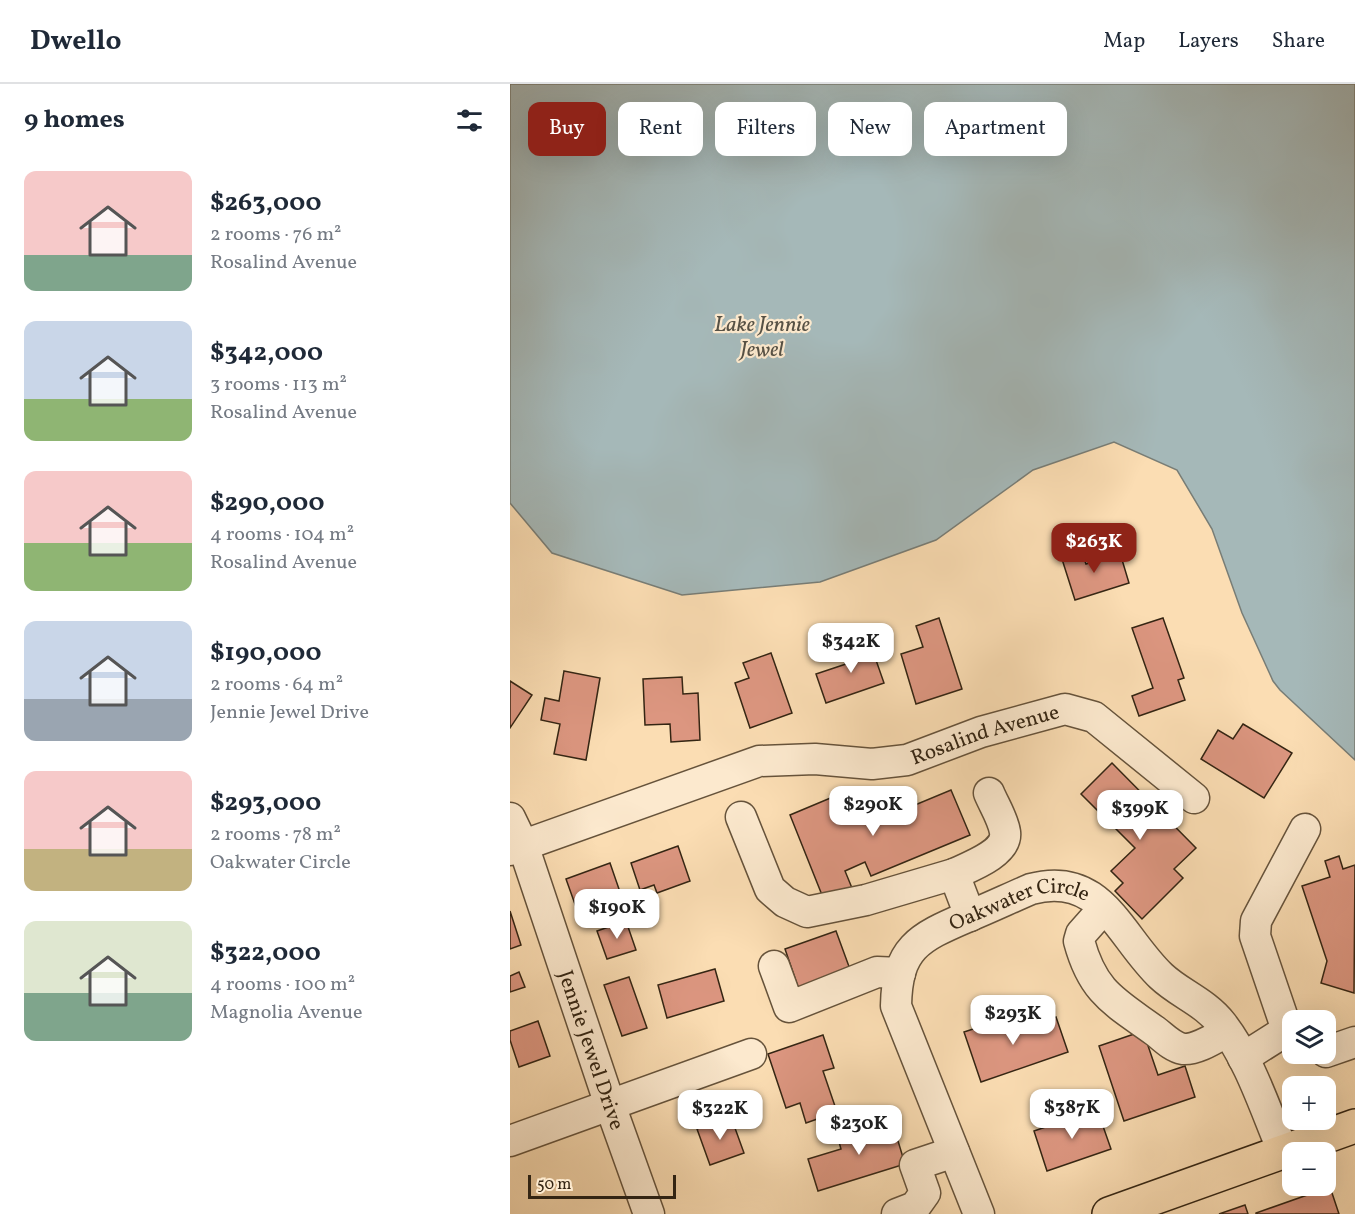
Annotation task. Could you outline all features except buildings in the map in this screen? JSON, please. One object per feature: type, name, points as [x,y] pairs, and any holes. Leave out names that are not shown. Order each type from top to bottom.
[{"type":"main road","points":[[1318,1142],[1353,1133]]},
{"type":"main road","points":[[1109,1214],[1156,1206],[1282,1151]]},
{"type":"street","name":"Rosalind Avenue","points":[[517,847],[759,761],[814,759],[872,764],[907,760],[981,732],[1065,709],[1094,717],[1194,798]]},
{"type":"street","points":[[741,817],[770,889],[785,902],[807,912],[866,900],[954,874],[991,855],[1002,846],[1005,833],[989,793]]},
{"type":"street","name":"Jennie Jewel Drive","points":[[510,819],[517,847],[649,1214]]},
{"type":"street","points":[[1282,1012],[1254,930],[1256,921],[1305,829]]},
{"type":"street","points":[[954,874],[970,916]]},
{"type":"street","name":"Oakwater Circle","points":[[979,1214],[896,1006],[896,986],[902,963],[915,944],[933,932],[1031,889],[1059,884],[1079,889],[1104,908],[1161,975],[1204,1005],[1223,1025],[1243,1058],[1282,1149]]},
{"type":"street","points":[[1104,908],[1081,934],[1078,941],[1092,977],[1101,990],[1119,1006],[1183,1049],[1194,1047],[1226,1032]]},
{"type":"street","points":[[774,966],[789,1007],[877,972],[900,973]]},
{"type":"street","points":[[1243,1058],[1282,1038]]},
{"type":"street","points":[[1336,1049],[1355,1042]]},
{"type":"street","points":[[510,1141],[751,1054]]},
{"type":"street","points":[[897,1214],[915,1207],[925,1193],[915,1165],[954,1152]]},
{"type":"water","name":"Lake Jennie Jewel","points":[[510,84],[1355,84],[1355,760],[1273,681],[1242,613],[1212,529],[1177,470],[1114,442],[1033,470],[936,540],[820,582],[682,595],[552,553],[510,503]]}]
